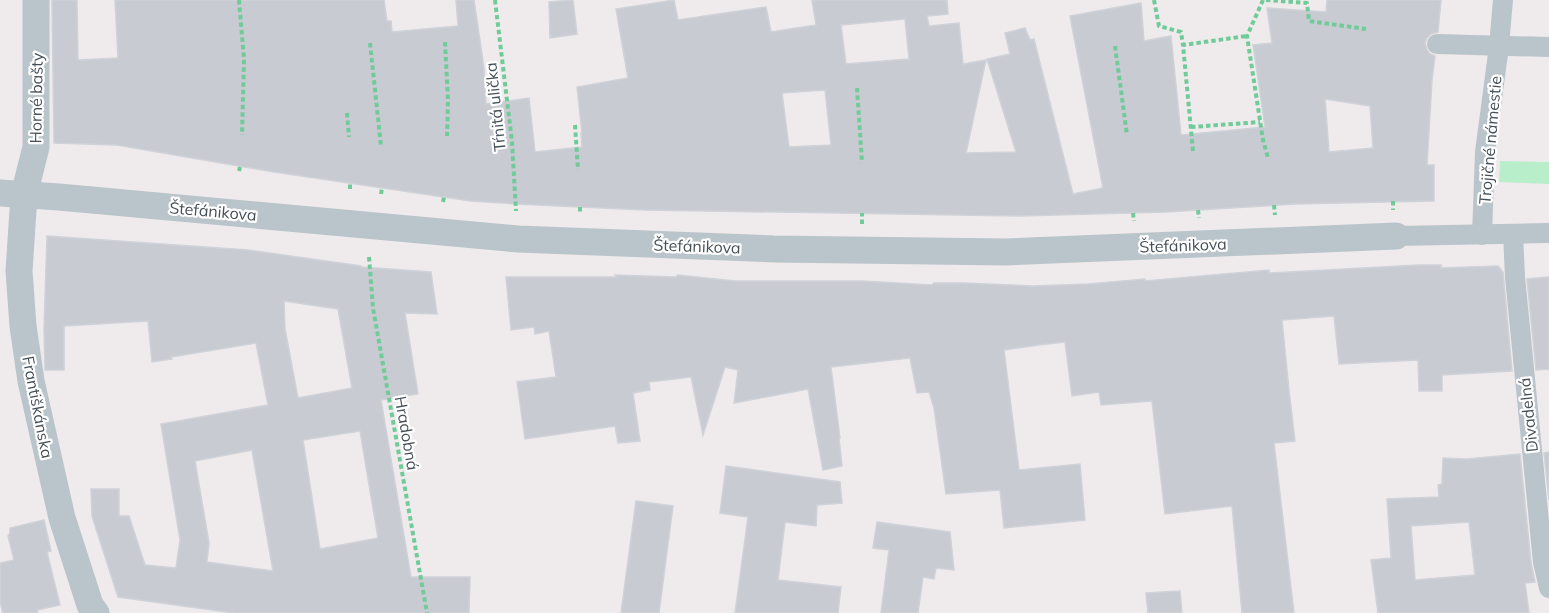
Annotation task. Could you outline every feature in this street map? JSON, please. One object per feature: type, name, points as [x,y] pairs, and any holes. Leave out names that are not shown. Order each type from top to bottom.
[{"type":"street","name":"Horné bašty","points":[[12,194],[36,147],[36,0]]},
{"type":"street","name":"Trojičné námestie","points":[[1482,235],[1485,152],[1503,0]]},
{"type":"street","points":[[1437,44],[1549,47]]},
{"type":"street","name":"Štefánikova","points":[[12,194],[518,239],[774,249],[1006,252],[1396,237]]},
{"type":"street","name":"Františkánska","points":[[12,194],[23,326],[31,381],[62,518],[90,605],[96,613]]},
{"type":"street","points":[[1396,237],[1549,233]]},
{"type":"street","name":"Divadelná","points":[[1513,234],[1515,277],[1543,562],[1549,588]]},
{"type":"path","points":[[239,0],[243,59],[242,135]]},
{"type":"path","name":"Tŕnitá ulička","points":[[495,0],[512,142],[516,211]]},
{"type":"path","points":[[1154,0],[1159,26],[1181,32],[1193,151]]},
{"type":"path","points":[[1268,158],[1263,140],[1247,36],[1265,0],[1307,3],[1309,21],[1366,29]]},
{"type":"path","points":[[1183,45],[1247,36]]},
{"type":"path","points":[[445,42],[447,136]]},
{"type":"path","points":[[370,43],[381,146]]},
{"type":"path","points":[[1115,46],[1127,135]]},
{"type":"path","points":[[857,88],[861,164]]},
{"type":"path","points":[[347,113],[349,137]]},
{"type":"path","points":[[1191,127],[1260,122]]},
{"type":"path","points":[[575,125],[578,170]]},
{"type":"path","points":[[350,183],[350,189]]},
{"type":"path","points":[[381,194],[382,188]]},
{"type":"path","points":[[1393,201],[1393,210]]},
{"type":"path","points":[[1274,205],[1275,215]]},
{"type":"path","points":[[580,207],[580,213]]},
{"type":"path","points":[[1198,210],[1199,218]]},
{"type":"path","points":[[862,213],[862,225]]},
{"type":"path","points":[[1133,213],[1134,221]]},
{"type":"path","name":"Hradobná","points":[[369,257],[373,308],[427,613]]},
{"type":"green space","points":[[1500,161],[1549,162],[1549,184],[1499,182]]},
{"type":"building","points":[[52,0],[77,0],[78,60],[118,58],[115,0],[384,0],[387,21],[391,21],[392,32],[458,26],[456,0],[474,0],[484,68],[486,104],[529,98],[535,152],[582,147],[577,87],[628,78],[616,9],[674,0],[678,20],[766,7],[771,32],[816,25],[812,0],[947,0],[948,14],[927,16],[929,26],[959,23],[963,64],[986,60],[966,153],[1016,152],[987,59],[1010,54],[1005,33],[1025,28],[1030,40],[1034,39],[1073,194],[1103,188],[1070,16],[1141,3],[1144,41],[1171,36],[1181,135],[1265,127],[1253,45],[1272,43],[1267,8],[1326,12],[1327,0],[1441,0],[1438,32],[1431,34],[1425,43],[1430,54],[1435,56],[1427,165],[1434,165],[1434,201],[1294,204],[1166,212],[1020,216],[645,210],[471,201],[274,172],[117,145],[54,143]],"holes":[[[905,19],[909,59],[846,64],[841,25]],[[825,90],[831,145],[789,147],[782,93]],[[1325,99],[1370,106],[1373,148],[1329,152]]]},
{"type":"building","points":[[573,0],[577,34],[550,38],[549,2]]},
{"type":"building","points":[[47,236],[248,250],[361,267],[431,272],[437,314],[405,313],[418,394],[381,400],[411,577],[470,577],[469,613],[234,613],[118,597],[92,516],[91,489],[119,489],[119,516],[129,516],[145,565],[176,568],[180,540],[161,424],[268,405],[256,343],[152,362],[148,321],[64,326],[64,370],[45,370]],"holes":[[[284,301],[338,309],[352,388],[298,398],[285,329]],[[360,431],[378,538],[320,549],[303,440]],[[252,450],[273,571],[207,562],[209,543],[195,461]]]},
{"type":"building","points":[[1441,265],[1441,268],[1498,266],[1503,272],[1512,371],[1442,375],[1442,391],[1419,391],[1418,360],[1339,364],[1334,316],[1282,320],[1295,441],[1274,443],[1294,613],[1242,613],[1232,506],[1165,514],[1152,401],[1101,405],[1099,392],[1072,396],[1065,342],[1004,350],[1019,470],[1080,464],[1085,520],[1004,528],[1000,490],[946,494],[934,408],[929,392],[917,393],[910,358],[831,367],[842,466],[823,470],[808,389],[734,403],[738,370],[725,367],[703,435],[691,377],[649,382],[650,390],[633,393],[640,441],[618,443],[615,426],[525,439],[517,382],[556,377],[549,331],[535,334],[534,327],[511,330],[506,277],[616,277],[615,275],[676,277],[678,275],[735,281],[862,281],[932,285],[934,283],[963,283],[1033,286],[1145,279],[1145,281],[1269,270],[1269,273]]},
{"type":"building","points":[[1549,277],[1549,369],[1536,370],[1527,279]]},
{"type":"building","points":[[1549,452],[1549,500],[1544,453]]},
{"type":"building","points":[[1520,454],[1535,582],[1525,583],[1529,613],[1378,613],[1371,560],[1391,558],[1387,499],[1439,497],[1438,485],[1442,484],[1443,458],[1467,459]],"holes":[[[1469,522],[1475,575],[1415,580],[1411,526]]]},
{"type":"building","points":[[726,466],[840,482],[842,503],[817,505],[816,526],[785,522],[778,580],[841,587],[838,613],[735,613],[748,517],[720,513]]},
{"type":"building","points":[[636,501],[673,506],[659,613],[621,613]]},
{"type":"building","points":[[44,520],[51,551],[47,552],[60,605],[37,610],[38,613],[3,613],[0,602],[0,563],[14,560],[8,536],[10,528]]},
{"type":"building","points":[[877,522],[950,532],[954,570],[936,568],[934,579],[923,577],[918,613],[881,613],[889,550],[873,548]]},
{"type":"building","points":[[1180,591],[1182,613],[1148,613],[1146,593]]}]
